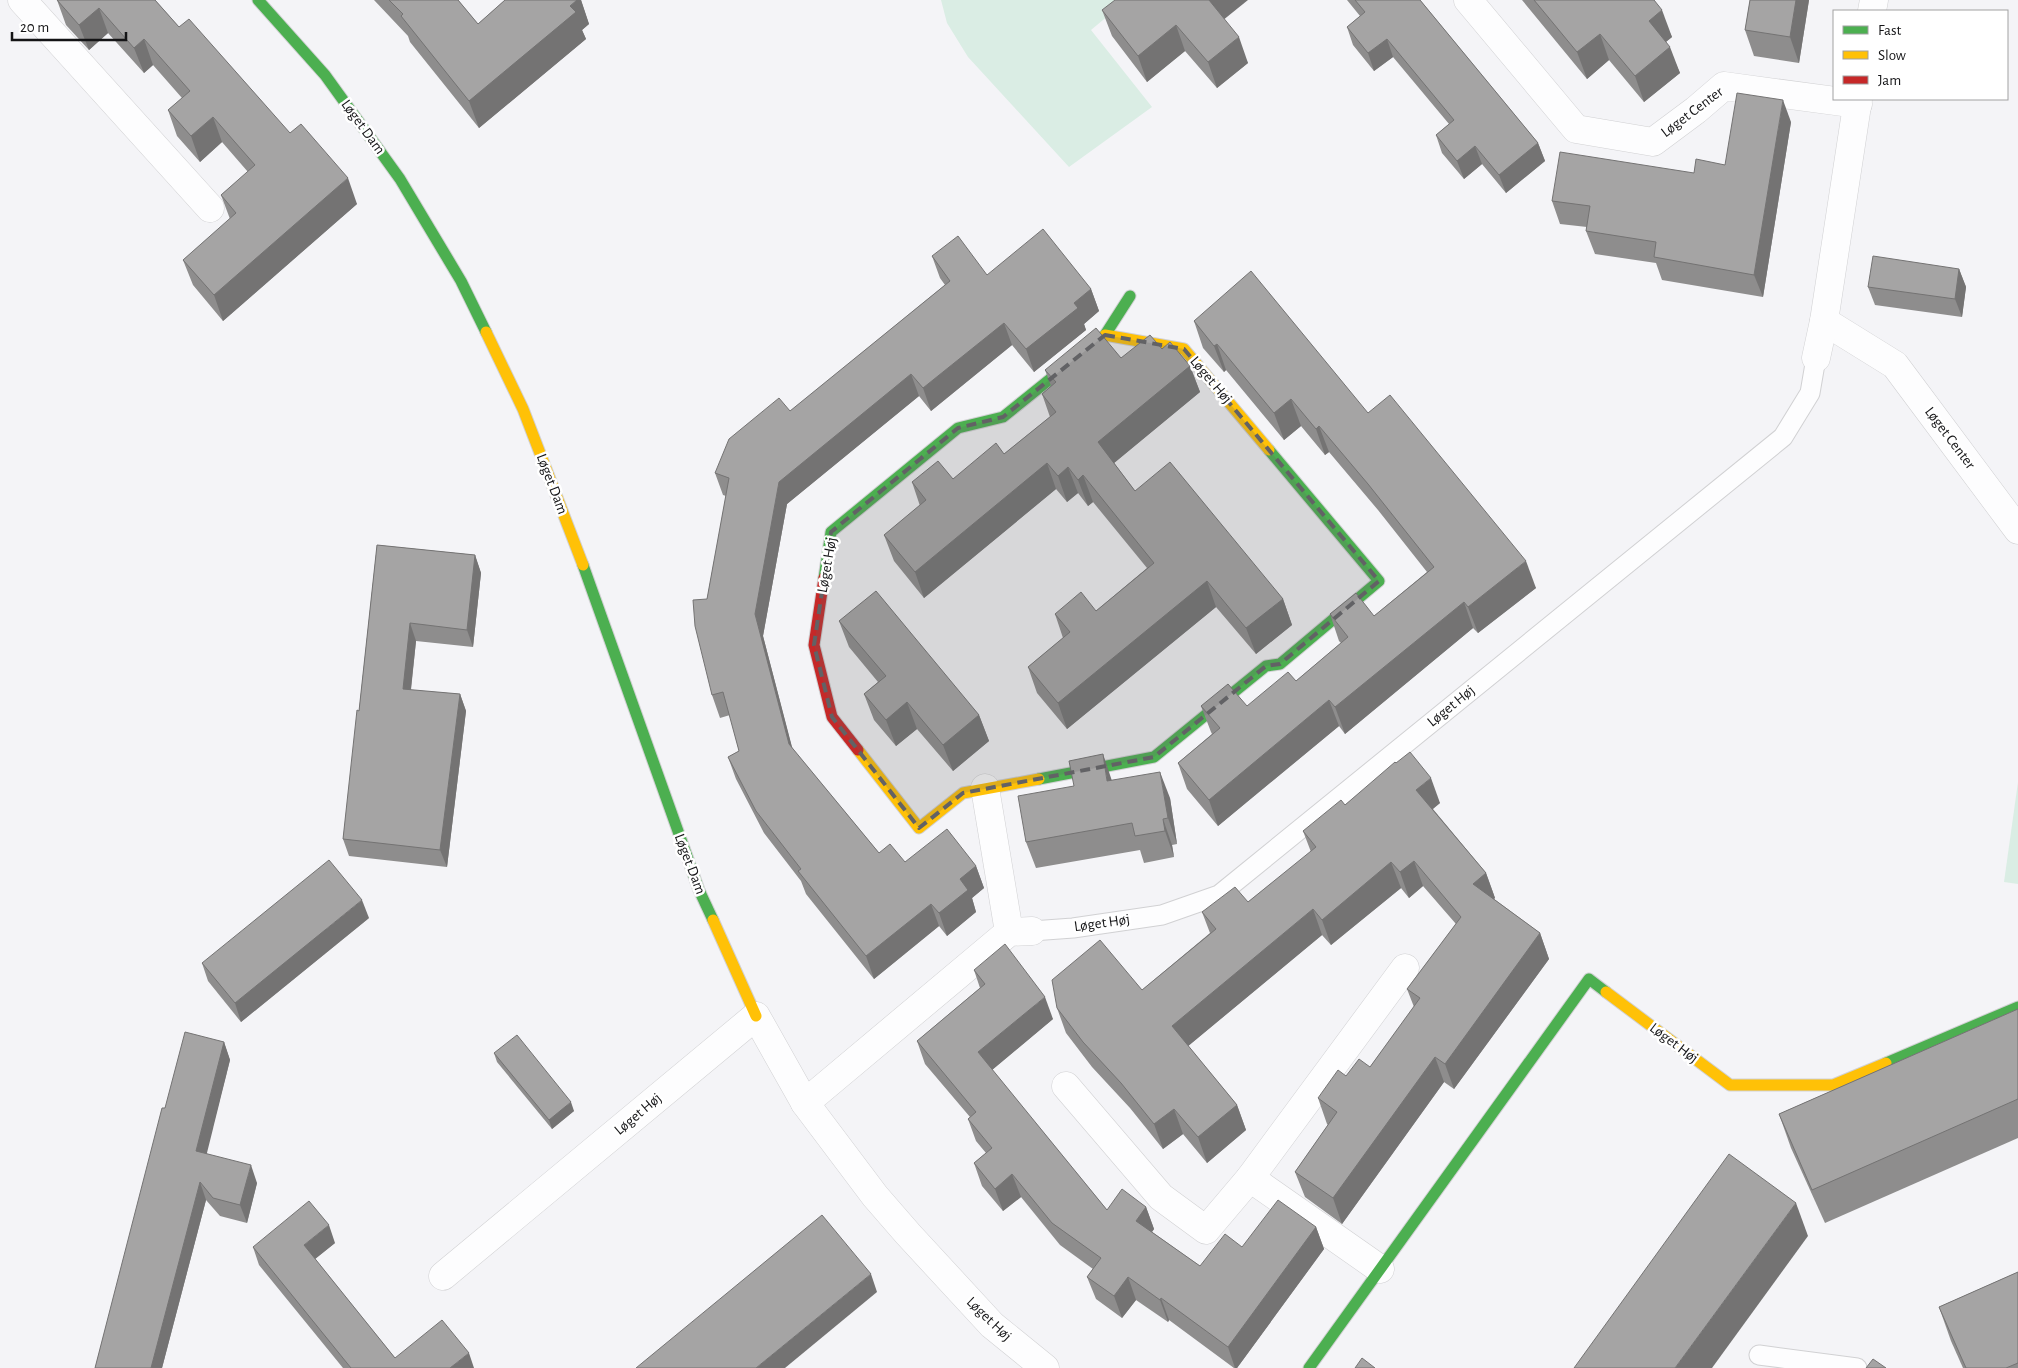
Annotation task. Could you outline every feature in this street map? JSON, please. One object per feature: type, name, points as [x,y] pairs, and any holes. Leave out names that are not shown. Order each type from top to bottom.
[{"type":"street","points":[[22,0],[210,208]]},
{"type":"street","name":"Løget Dam","points":[[258,0],[337,91],[400,179],[462,281],[523,409],[575,543],[699,890],[756,1016]]},
{"type":"street","name":"Løget Center","points":[[1468,0],[1576,128],[1653,142],[1696,110],[1724,86],[1833,98]]},
{"type":"street","name":"Løget Center","points":[[1816,358],[1824,321],[1858,101]]},
{"type":"street","name":"Løget Høj","points":[[1105,335],[1184,349],[1379,581],[1280,664],[1266,666],[1154,756],[964,793],[919,828],[832,717],[814,645],[831,532],[958,428],[1002,417],[1105,335],[1130,296]]},
{"type":"street","name":"Løget Center","points":[[1824,321],[1895,365],[2018,530]]},
{"type":"street","points":[[805,1103],[1021,932],[984,788]]},
{"type":"street","points":[[1066,1086],[1162,1197],[1206,1230],[1250,1178],[1405,968]]},
{"type":"street","name":"Løget Høj","points":[[1309,1368],[1588,979],[1730,1085],[1833,1084],[2018,1007]]},
{"type":"street","name":"Løget Høj","points":[[443,1276],[756,1016],[805,1103],[875,1196],[992,1325],[1045,1368]]},
{"type":"street","points":[[1250,1178],[1380,1270]]},
{"type":"lane","name":"Løget Høj","points":[[1021,932],[1073,928],[1162,914],[1219,895],[1783,437],[1810,393],[1816,358]]},
{"type":"lane","points":[[1759,1355],[1857,1368]]},
{"type":"highlighted area","points":[[1105,335],[1184,349],[1379,581],[1280,664],[1266,666],[1154,757],[963,793],[919,828],[832,717],[814,645],[831,532],[958,428],[1003,417]]},
{"type":"green space","points":[[941,0],[1127,0],[1091,30],[1152,107],[1069,167],[968,57],[947,23]]},
{"type":"green space","points":[[2018,782],[2018,884],[2004,882]]},
{"type":"building","points":[[57,0],[155,0],[179,27],[189,19],[290,133],[301,124],[348,178],[214,295],[183,260],[236,213],[221,195],[255,165],[213,117],[191,136],[168,110],[190,91],[144,39],[134,48],[99,8],[79,25]]},
{"type":"building","points":[[389,0],[458,0],[478,24],[505,0],[577,0],[570,6],[576,12],[469,101],[401,16],[403,14]]},
{"type":"building","points":[[1115,0],[1209,0],[1239,37],[1208,62],[1176,25],[1138,56],[1102,10]]},
{"type":"building","points":[[1355,0],[1420,0],[1538,143],[1499,175],[1475,146],[1457,161],[1436,135],[1454,120],[1387,39],[1368,53],[1347,27],[1365,12]]},
{"type":"building","points":[[1534,0],[1654,0],[1662,10],[1649,21],[1670,47],[1635,76],[1600,34],[1577,52]]},
{"type":"building","points":[[1750,0],[1796,0],[1790,37],[1745,30]]},
{"type":"building","points":[[1737,93],[1783,100],[1754,275],[1654,257],[1656,242],[1586,231],[1590,206],[1552,201],[1560,152],[1694,173],[1696,159],[1725,165]]},
{"type":"building","points":[[1043,229],[1091,289],[1074,303],[1078,308],[1026,349],[1004,323],[923,388],[911,374],[779,482],[755,614],[789,744],[879,853],[890,844],[905,862],[947,829],[976,866],[960,879],[968,890],[939,913],[931,904],[866,956],[798,871],[801,869],[756,811],[728,757],[739,751],[723,692],[712,695],[695,626],[693,600],[707,599],[729,478],[715,473],[729,439],[779,398],[790,411],[950,281],[932,256],[958,236],[987,275]]},
{"type":"building","points":[[1873,256],[1959,269],[1955,299],[1868,287]]},
{"type":"building","points":[[1251,271],[1368,413],[1390,395],[1526,561],[1468,607],[1464,602],[1335,707],[1329,700],[1209,800],[1178,763],[1220,728],[1201,706],[1228,684],[1247,706],[1288,672],[1296,681],[1348,637],[1330,614],[1356,593],[1374,616],[1434,567],[1319,426],[1316,429],[1291,399],[1274,413],[1217,344],[1214,346],[1194,321]]},
{"type":"building","points":[[1096,328],[1121,358],[1150,335],[1162,349],[1170,342],[1190,366],[1098,442],[1135,491],[1170,462],[1283,599],[1246,628],[1207,581],[1058,703],[1028,667],[1070,632],[1055,614],[1081,592],[1096,611],[1154,563],[1083,475],[1078,480],[1068,467],[1058,476],[1047,463],[915,572],[884,535],[926,500],[912,482],[938,461],[953,479],[996,443],[1004,454],[1056,412],[1042,394],[1056,382],[1045,370]]},
{"type":"building","points":[[377,545],[475,555],[467,630],[410,623],[403,689],[460,694],[440,850],[343,839]]},
{"type":"building","points":[[876,591],[979,715],[943,745],[907,702],[886,720],[864,694],[886,676],[839,621]]},
{"type":"building","points":[[1410,752],[1431,778],[1416,790],[1486,873],[1473,884],[1540,933],[1445,1064],[1435,1057],[1333,1198],[1295,1172],[1337,1112],[1318,1098],[1338,1070],[1346,1076],[1359,1059],[1370,1067],[1420,998],[1407,989],[1461,917],[1414,861],[1400,872],[1391,862],[1322,920],[1313,909],[1172,1026],[1237,1105],[1198,1137],[1174,1109],[1154,1124],[1121,1083],[1083,1042],[1057,1008],[1052,980],[1100,940],[1142,990],[1216,929],[1202,912],[1235,887],[1248,902],[1316,847],[1303,831],[1341,800],[1345,805],[1395,762]]},
{"type":"building","points":[[1103,754],[1107,781],[1160,772],[1168,818],[1163,819],[1165,831],[1135,836],[1132,823],[1026,842],[1018,796],[1074,786],[1069,761]]},
{"type":"building","points":[[329,860],[362,900],[235,1003],[202,963]]},
{"type":"building","points":[[1005,944],[1045,997],[978,1052],[1107,1210],[1122,1189],[1146,1207],[1136,1221],[1200,1266],[1225,1234],[1242,1247],[1278,1200],[1316,1227],[1228,1347],[1161,1298],[1160,1300],[1128,1277],[1114,1296],[1087,1277],[1101,1258],[1052,1223],[1012,1174],[995,1189],[974,1163],[992,1148],[968,1119],[976,1112],[917,1041],[985,984],[974,970]]},
{"type":"building","points":[[2018,1009],[2018,1099],[1812,1190],[1779,1114]]},
{"type":"building","points":[[185,1032],[224,1042],[196,1151],[251,1165],[240,1205],[213,1198],[200,1182],[151,1368],[95,1368],[162,1108],[165,1108]]},
{"type":"building","points":[[517,1035],[571,1102],[549,1120],[494,1053]]},
{"type":"building","points":[[1729,1154],[1796,1203],[1675,1368],[1574,1368]]},
{"type":"building","points":[[309,1201],[329,1225],[304,1245],[395,1358],[442,1320],[469,1353],[450,1368],[351,1368],[253,1247]]},
{"type":"building","points":[[822,1215],[871,1274],[756,1368],[636,1368]]},
{"type":"building","points":[[2018,1272],[2018,1363],[2006,1368],[1966,1368],[1939,1307]]},
{"type":"building","points":[[1362,1358],[1375,1368],[1355,1368]]},
{"type":"building","points":[[1873,1359],[1886,1368],[1866,1368]]},
{"type":"traffic: fast","points":[[258,0],[325,75],[400,179],[461,281],[486,332]]},
{"type":"traffic: fast","points":[[824,578],[831,532],[958,428],[1003,417],[1105,335],[1130,296]]},
{"type":"traffic: fast","points":[[1039,779],[1154,757],[1266,666],[1280,664],[1379,581],[1269,450]]},
{"type":"traffic: fast","points":[[583,565],[699,890],[713,920]]},
{"type":"traffic: fast","points":[[1309,1368],[1589,979],[1606,992]]},
{"type":"traffic: fast","points":[[1886,1063],[2018,1007]]},
{"type":"traffic: slow","points":[[486,332],[523,409],[583,565]]},
{"type":"traffic: slow","points":[[1105,335],[1184,349],[1269,450]]},
{"type":"traffic: slow","points":[[858,750],[919,828],[963,793],[1039,779]]},
{"type":"traffic: slow","points":[[713,920],[756,1016]]},
{"type":"traffic: slow","points":[[1606,992],[1730,1085],[1833,1085],[1886,1063]]},
{"type":"traffic: jam","points":[[824,578],[814,645],[832,717],[858,750]]}]
